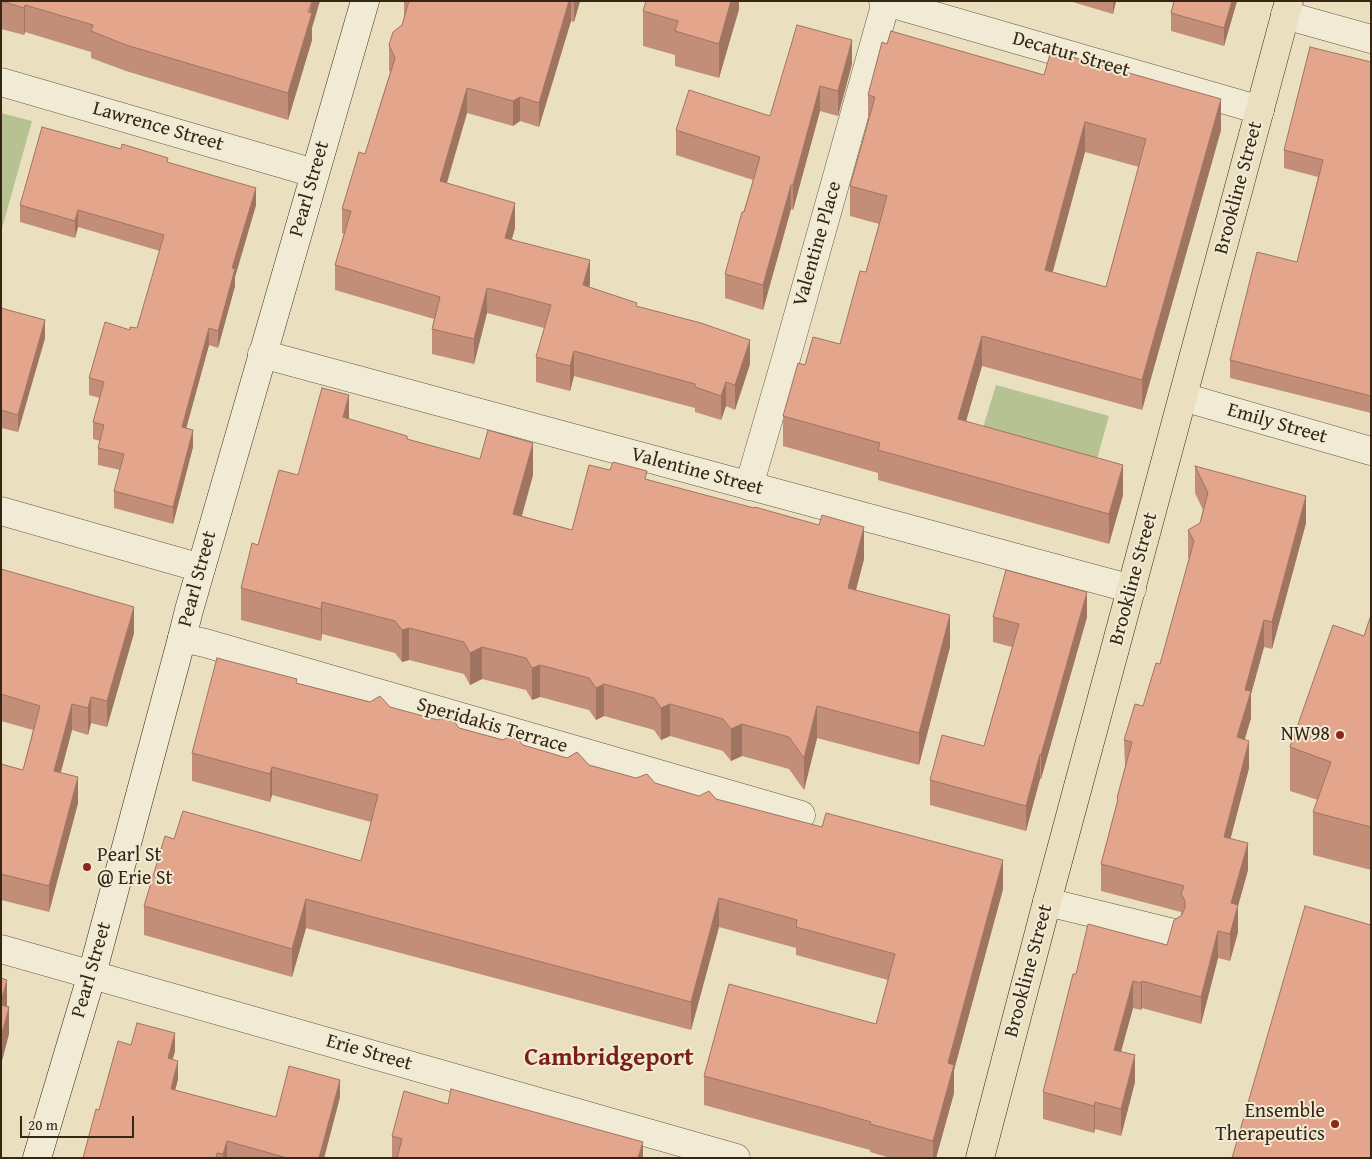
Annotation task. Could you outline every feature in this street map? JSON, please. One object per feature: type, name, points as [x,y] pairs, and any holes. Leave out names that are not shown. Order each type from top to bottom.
[{"type":"main road","name":"Brookline Street","points":[[980,1158],[1287,8]]},
{"type":"street","name":"Pearl Street","points":[[37,1158],[92,974],[189,610],[365,1]]},
{"type":"street","name":"Decatur Street","points":[[884,2],[1260,110]]},
{"type":"street","name":"Valentine Place","points":[[749,486],[884,2]]},
{"type":"street","points":[[1287,8],[1371,39]]},
{"type":"street","name":"Lawrence Street","points":[[1,82],[314,173]]},
{"type":"street","name":"Valentine Street","points":[[262,354],[1132,589]]},
{"type":"street","name":"Emily Street","points":[[1183,397],[1371,451]]},
{"type":"street","points":[[1,511],[201,568]]},
{"type":"street","name":"Speridakis Terrace","points":[[182,638],[801,814]]},
{"type":"street","points":[[1047,902],[1170,932]]},
{"type":"street","name":"Erie Street","points":[[1,949],[736,1158]]},
{"type":"green space","points":[[1,113],[32,121],[1,232]]},
{"type":"green space","points":[[996,385],[1109,416],[1095,466],[981,434]]},
{"type":"building","points":[[1,1],[312,1],[308,12],[312,13],[288,93],[126,45],[91,31],[93,25],[25,5],[24,8]]},
{"type":"building","points":[[409,1],[569,1],[539,103],[520,97],[513,101],[467,88],[440,181],[515,203],[505,238],[590,260],[583,285],[637,303],[636,306],[701,323],[750,340],[735,385],[726,382],[721,396],[695,387],[695,384],[574,351],[570,366],[536,357],[551,305],[487,288],[474,339],[432,329],[440,297],[335,265],[351,211],[342,209],[359,152],[365,154],[395,58],[389,45],[393,32],[402,25]]},
{"type":"building","points":[[646,1],[731,1],[719,44],[675,31],[678,21],[643,11]]},
{"type":"building","points":[[1174,1],[1232,1],[1224,28],[1171,13]]},
{"type":"building","points":[[797,25],[852,40],[838,91],[820,86],[763,285],[725,274],[760,157],[676,130],[689,90],[770,116]]},
{"type":"building","points":[[891,31],[1044,75],[1051,51],[1221,99],[1142,380],[982,336],[958,419],[1123,465],[1109,514],[878,450],[880,443],[783,416],[798,363],[805,365],[813,337],[840,344],[860,271],[866,272],[887,196],[850,186],[875,97],[868,95],[882,42],[887,44]],"holes":[[[1085,122],[1146,139],[1106,287],[1045,270]]]},
{"type":"building","points":[[1310,47],[1371,62],[1371,396],[1230,360],[1257,252],[1297,262],[1323,160],[1284,150]]},
{"type":"building","points":[[42,127],[121,149],[122,144],[168,158],[167,162],[256,188],[232,268],[235,269],[218,331],[209,328],[182,427],[193,430],[173,507],[114,491],[124,454],[98,448],[104,425],[93,422],[104,382],[89,378],[105,322],[130,330],[130,327],[137,328],[164,235],[78,210],[75,221],[20,205]]},
{"type":"building","points":[[1,308],[45,320],[18,415],[1,410]]},
{"type":"building","points":[[322,388],[349,395],[343,417],[407,436],[407,439],[480,459],[488,430],[533,443],[513,514],[572,530],[589,465],[610,470],[613,462],[647,471],[645,479],[819,525],[822,515],[864,527],[848,588],[950,615],[919,733],[817,706],[804,758],[789,737],[742,724],[731,729],[723,719],[670,704],[661,708],[654,698],[604,684],[596,688],[589,678],[540,665],[532,668],[526,658],[482,647],[470,653],[464,642],[409,628],[402,630],[395,621],[322,602],[321,609],[241,588],[252,543],[258,545],[279,470],[298,475]]},
{"type":"building","points":[[1195,466],[1306,496],[1272,622],[1264,620],[1245,690],[1251,691],[1237,737],[1249,741],[1224,837],[1248,843],[1231,903],[1238,905],[1230,934],[1218,931],[1201,997],[1142,981],[1141,983],[1133,981],[1114,1050],[1135,1055],[1121,1109],[1095,1102],[1094,1106],[1043,1092],[1073,974],[1076,974],[1088,924],[1167,945],[1174,920],[1181,916],[1185,908],[1185,901],[1181,894],[1184,886],[1101,864],[1132,742],[1124,740],[1135,704],[1143,706],[1156,663],[1160,664],[1194,541],[1188,530],[1200,523],[1208,493]]},
{"type":"building","points":[[1,569],[134,607],[107,701],[91,697],[88,708],[72,704],[54,771],[78,777],[49,886],[1,874],[1,764],[23,770],[40,706],[1,694]]},
{"type":"building","points":[[1006,570],[1087,592],[1026,806],[930,780],[942,735],[984,746],[1019,624],[993,617]]},
{"type":"building","name":"NW98","points":[[1371,615],[1371,827],[1313,812],[1331,762],[1290,747],[1333,625],[1364,636]]},
{"type":"building","points":[[217,658],[297,679],[296,683],[370,702],[380,696],[390,707],[438,720],[449,714],[459,728],[503,740],[513,734],[523,745],[567,758],[577,752],[589,765],[636,778],[647,774],[655,783],[699,796],[709,791],[716,799],[822,827],[826,813],[1003,860],[948,1063],[954,1065],[933,1141],[870,1124],[871,1122],[819,1107],[704,1076],[729,984],[876,1024],[895,954],[796,927],[797,920],[719,898],[691,1002],[306,899],[292,949],[144,906],[165,836],[174,839],[183,811],[361,861],[378,795],[272,767],[270,774],[192,753]]},
{"type":"building","points":[[1305,906],[1371,925],[1371,1158],[1232,1158]]},
{"type":"building","points":[[1,978],[7,980],[1,1001]]},
{"type":"building","points":[[1,1005],[9,1007],[1,1037]]},
{"type":"building","points":[[137,1023],[175,1033],[168,1058],[178,1061],[171,1089],[276,1117],[289,1066],[340,1080],[319,1158],[287,1158],[227,1141],[223,1154],[217,1153],[216,1158],[83,1158],[96,1109],[99,1110],[118,1041],[131,1045]]},
{"type":"building","points":[[451,1089],[643,1142],[638,1158],[397,1158],[402,1139],[392,1136],[404,1091],[448,1104]]},
{"type":"place","name":"NW98","points":[[1340,735]]},
{"type":"place","name":"Pearl St @ Erie St","points":[[87,867]]},
{"type":"place","name":"Ensemble Therapeutics","points":[[1335,1124]]},
{"type":"district","name":"Cambridgeport","points":[[609,1059]]}]
